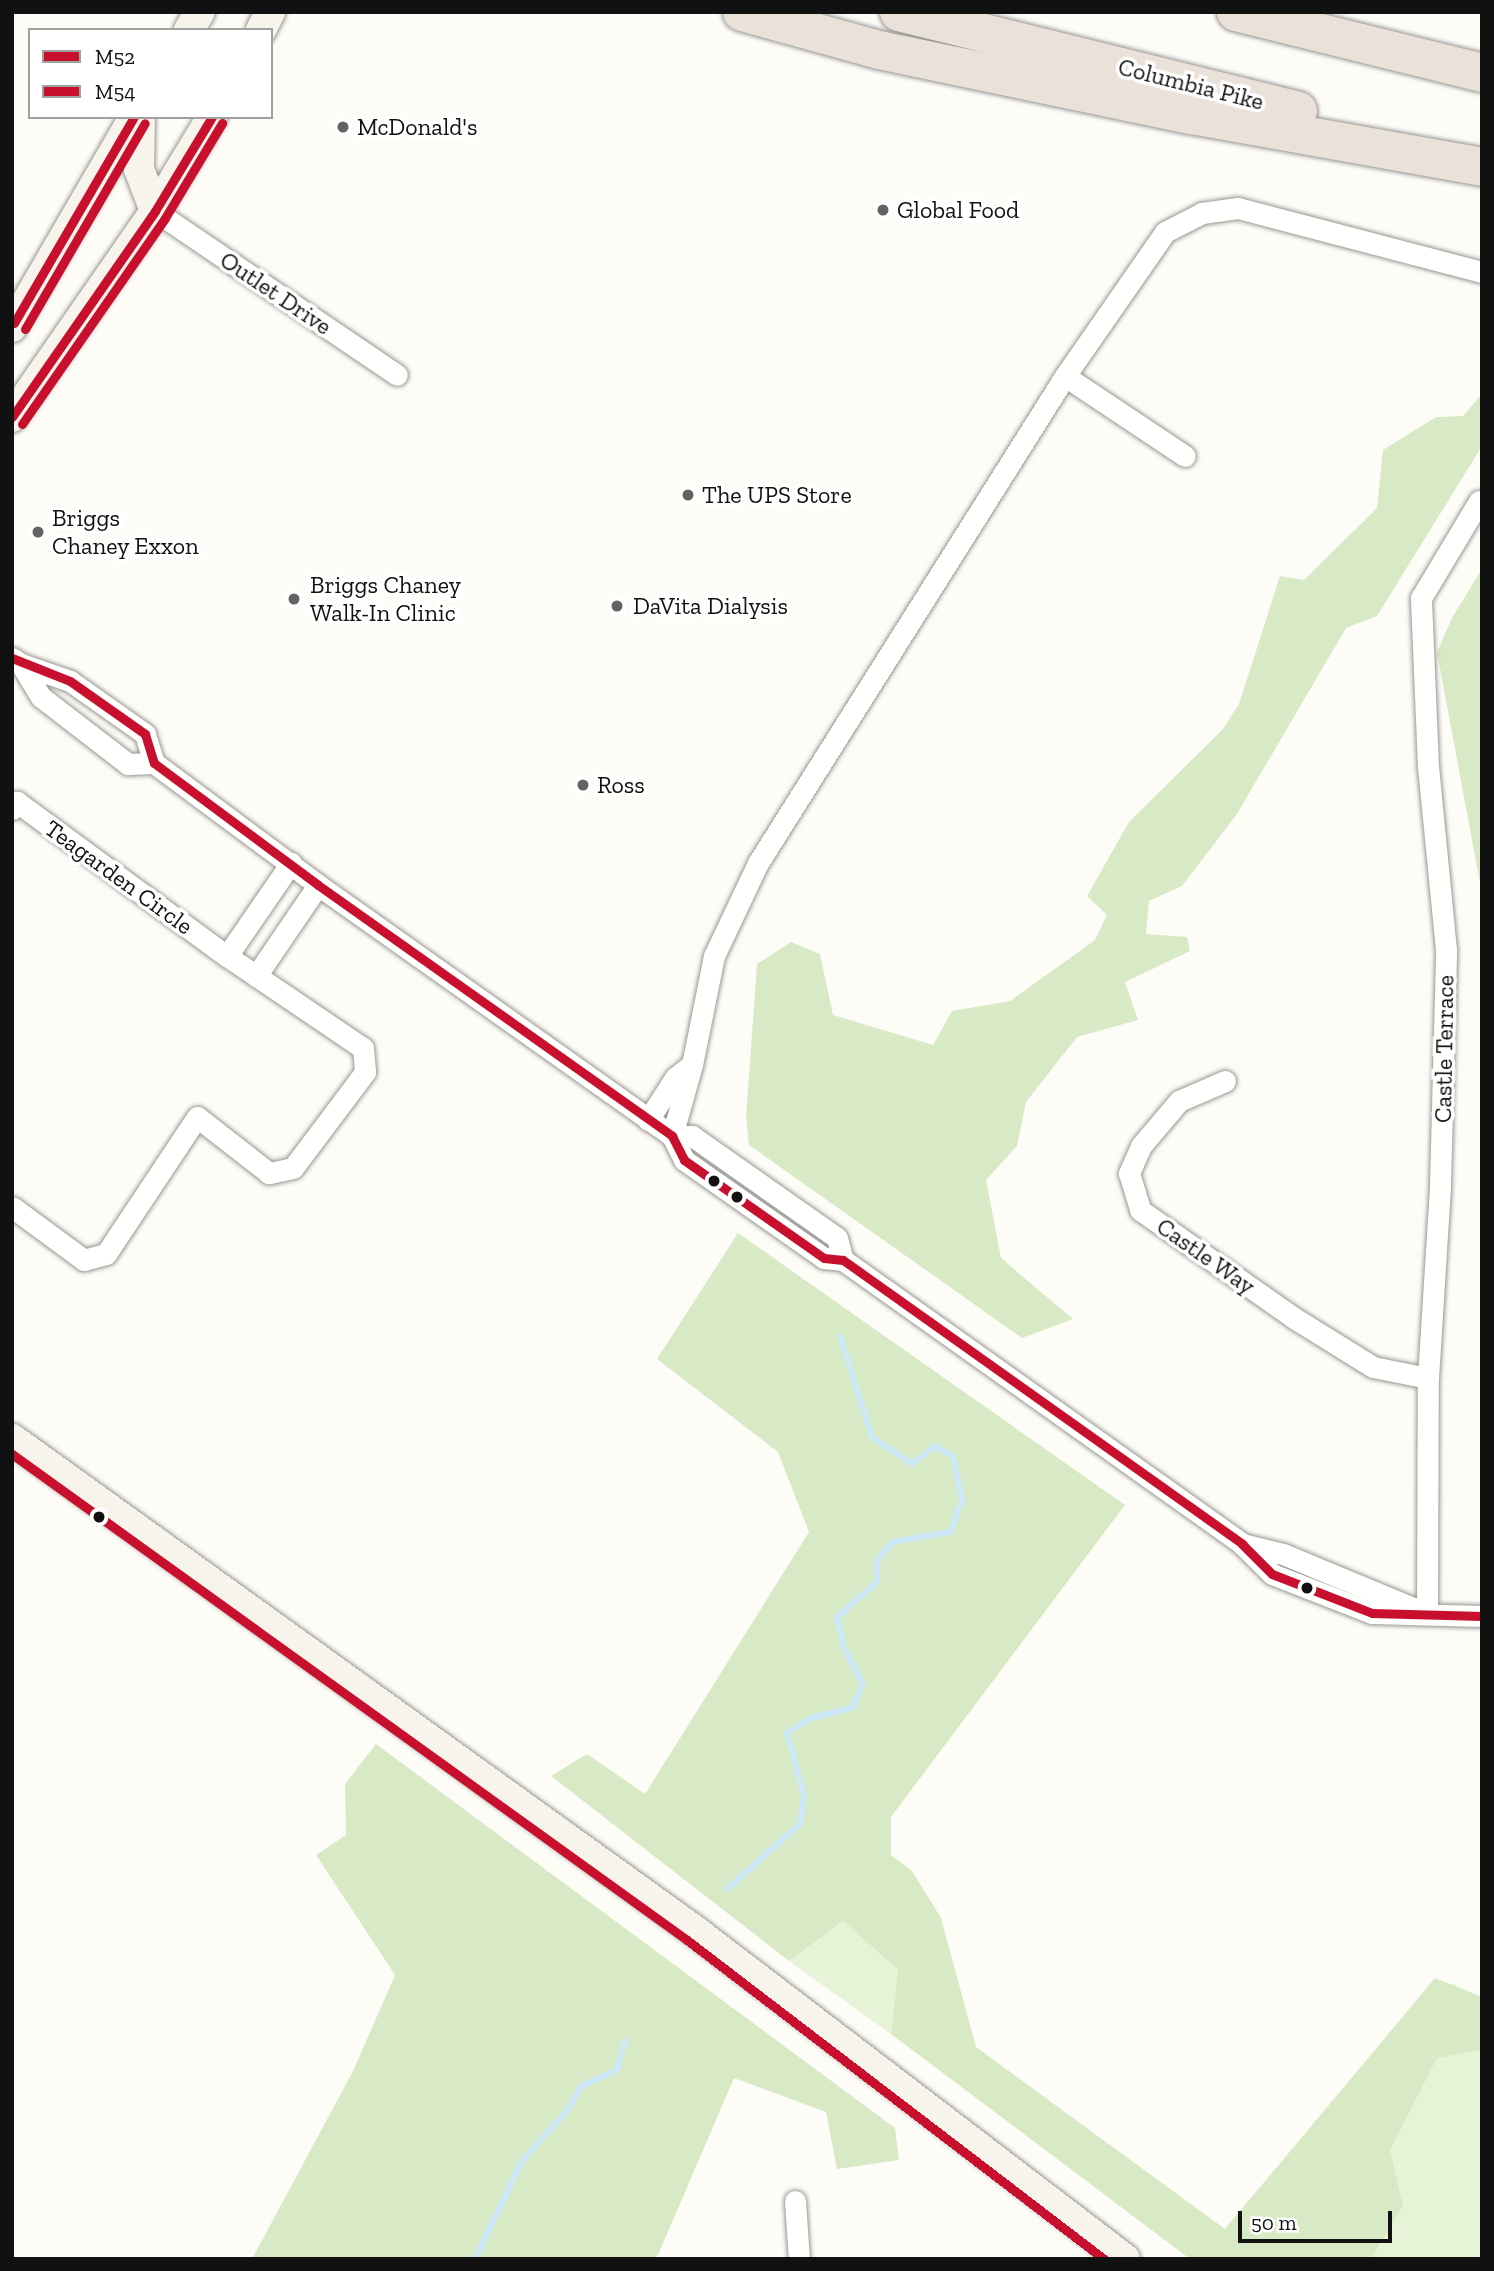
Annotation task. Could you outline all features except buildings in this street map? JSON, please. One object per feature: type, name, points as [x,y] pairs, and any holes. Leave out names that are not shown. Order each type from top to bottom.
[{"type":"highway","points":[[742,12],[879,50],[1191,115],[1482,167]]},
{"type":"highway","name":"Columbia Pike","points":[[899,12],[1482,158]]},
{"type":"highway","points":[[1236,12],[1482,73]]},
{"type":"highway","points":[[1307,12],[1387,50]]},
{"type":"street","points":[[190,28],[200,12]]},
{"type":"street","points":[[262,28],[270,12]]},
{"type":"street","points":[[12,327],[133,119]]},
{"type":"street","points":[[140,119],[139,169],[155,211]]},
{"type":"street","points":[[12,417],[155,211],[211,119]]},
{"type":"street","points":[[672,1136],[692,1065],[715,956],[758,863],[1066,376],[1165,232],[1202,213],[1238,208],[1482,272]]},
{"type":"street","name":"Outlet Drive","points":[[155,211],[397,375]]},
{"type":"street","points":[[1066,376],[1185,456]]},
{"type":"street","name":"Castle Terrace","points":[[1427,1613],[1428,1378],[1440,1185],[1446,950],[1428,766],[1421,598],[1479,501]]},
{"type":"street","points":[[17,661],[41,698],[128,764],[154,763]]},
{"type":"street","points":[[17,661],[70,681],[145,734],[154,763],[318,885],[672,1136],[684,1160],[824,1258],[843,1260],[1242,1544],[1272,1574],[1371,1613],[1482,1616]]},
{"type":"street","name":"Teagarden Circle","points":[[12,809],[17,802],[227,956],[363,1048],[365,1072],[293,1168],[269,1173],[197,1117],[106,1254],[84,1260],[12,1207]]},
{"type":"street","points":[[227,956],[291,863]]},
{"type":"street","points":[[256,976],[318,885]]},
{"type":"street","points":[[648,1121],[675,1078],[692,1065]]},
{"type":"street","name":"Castle Way","points":[[1226,1081],[1179,1101],[1141,1146],[1129,1173],[1140,1210],[1294,1318],[1373,1367],[1428,1378]]},
{"type":"street","points":[[12,1439],[694,1930],[1125,2259]]},
{"type":"street","points":[[795,2201],[799,2259]]},
{"type":"green space","points":[[1482,394],[1482,446],[1377,616],[1346,628],[1237,814],[1182,886],[1149,901],[1146,934],[1187,937],[1190,951],[1125,982],[1138,1020],[1077,1037],[1026,1102],[1017,1146],[986,1180],[1001,1258],[1073,1319],[1022,1338],[749,1145],[746,1117],[757,964],[791,942],[820,954],[833,1015],[933,1045],[952,1011],[1010,1001],[1095,940],[1107,915],[1087,896],[1129,822],[1223,729],[1239,704],[1280,576],[1304,580],[1377,508],[1383,450],[1436,417],[1463,416]]},
{"type":"green space","points":[[1482,569],[1482,894],[1437,652],[1453,616]]},
{"type":"green space","points":[[738,1233],[1125,1505],[891,1817],[891,1855],[912,1871],[941,1918],[976,2047],[1225,2229],[1435,1978],[1482,1997],[1482,2050],[1437,2058],[1390,2150],[1403,2206],[1371,2259],[1190,2259],[891,2034],[898,1970],[843,1921],[789,1961],[551,1776],[587,1754],[645,1794],[809,1532],[778,1452],[657,1359]]},
{"type":"green space","points":[[376,1744],[895,2128],[899,2160],[837,2169],[826,2112],[734,2078],[658,2255],[652,2259],[252,2259],[353,2071],[395,1975],[316,1855],[346,1835],[345,1784]]},
{"type":"green space","points":[[843,1921],[898,1970],[891,2034],[789,1961]]},
{"type":"green space","points":[[1451,1983],[1482,1998],[1482,2259],[1240,2259]]},
{"type":"waterway","points":[[727,1889],[800,1824],[804,1796],[787,1733],[809,1719],[853,1707],[863,1684],[844,1649],[837,1617],[877,1582],[877,1560],[893,1542],[950,1532],[962,1500],[953,1456],[935,1446],[912,1464],[872,1437],[840,1336]]},
{"type":"waterway","points":[[475,2259],[522,2161],[569,2108],[581,2086],[617,2070],[625,2041]]},
{"type":"transit line","name":"M52","points":[[14,323],[133,119]]},
{"type":"transit line","name":"M52","points":[[12,417],[155,211],[211,119]]},
{"type":"transit line","name":"M54","points":[[25,329],[145,123]]},
{"type":"transit line","name":"M54","points":[[22,424],[165,218],[222,123]]},
{"type":"transit line","name":"M52","points":[[12,658],[70,681],[145,734],[154,763],[318,885],[672,1136],[684,1160],[824,1258],[843,1260],[1242,1544],[1272,1574],[1372,1613],[1482,1616]]},
{"type":"transit line","name":"M54","points":[[12,1454],[687,1940],[1104,2259]]},
{"type":"place","name":"McDonald's","points":[[343,127]]},
{"type":"place","name":"Global Food","points":[[883,210]]},
{"type":"place","name":"The UPS Store","points":[[688,495]]},
{"type":"place","name":"Briggs Chaney Exxon","points":[[38,532]]},
{"type":"place","name":"Briggs Chaney Walk-In Clinic","points":[[294,599]]},
{"type":"place","name":"DaVita Dialysis","points":[[617,606]]},
{"type":"place","name":"Ross","points":[[583,785]]}]
